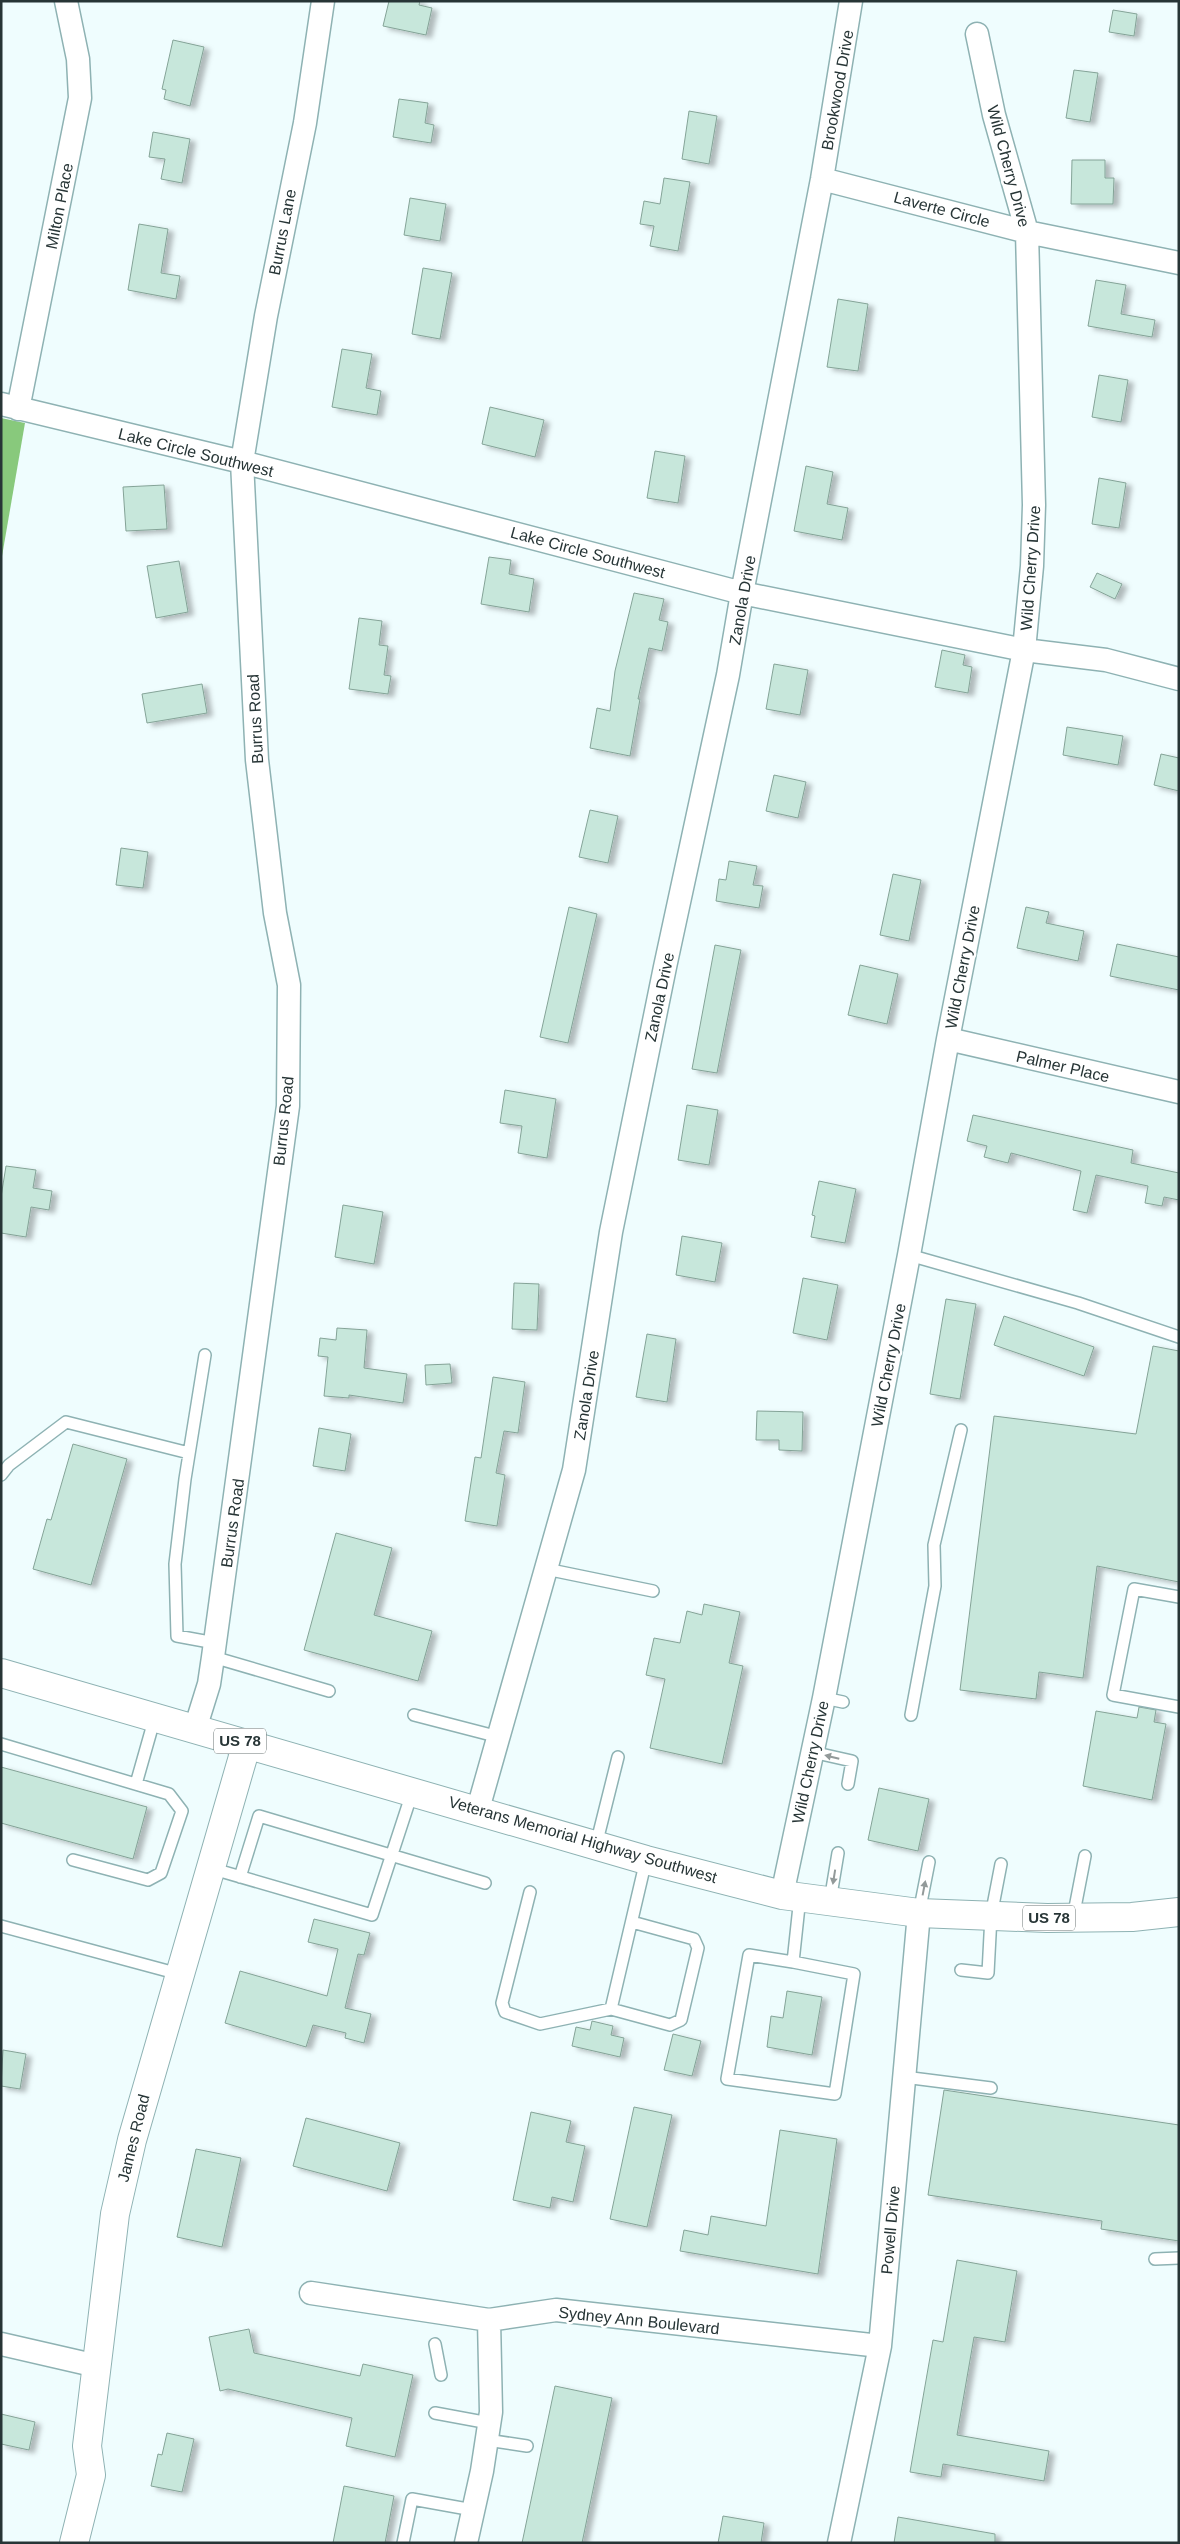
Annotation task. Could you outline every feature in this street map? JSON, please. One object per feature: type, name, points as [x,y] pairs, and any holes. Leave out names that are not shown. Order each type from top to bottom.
[{"type":"main road","name":"Veterans Memorial Highway Southwest","points":[[1,1673],[478,1809],[646,1860],[792,1896],[919,1913],[991,1916],[1132,1917],[1179,1912]]},
{"type":"main road","name":"James Road","points":[[74,2543],[91,2475],[87,2446],[115,2214],[134,2131],[178,1974],[247,1744]]},
{"type":"street","name":"Milton Place","points":[[10,407],[80,98],[78,59],[66,1]]},
{"type":"street","name":"Burrus Lane","points":[[244,509],[242,462],[272,288],[305,123],[323,1]]},
{"type":"street","name":"Brookwood Drive","points":[[822,179],[851,1]]},
{"type":"street","name":"Wild Cherry Drive","points":[[792,1896],[812,1752],[833,1700],[948,1039],[1024,650],[1032,566],[1034,505],[1027,232],[994,115],[977,34]]},
{"type":"street","name":"Laverte Circle","points":[[822,179],[1027,232],[1179,263]]},
{"type":"street","name":"Zanola Drive","points":[[478,1809],[574,1470],[611,1232],[665,967],[728,675],[742,593],[822,179]]},
{"type":"street","name":"Lake Circle Southwest","points":[[10,407],[242,462],[742,593],[1024,650],[1106,660],[1179,678]]},
{"type":"street","name":"Burrus Road","points":[[195,1729],[209,1684],[288,1106],[289,985],[275,914],[257,760],[244,509]]},
{"type":"street","name":"Palmer Place","points":[[948,1039],[1179,1092]]},
{"type":"street","name":"Powell Drive","points":[[839,2543],[880,2346],[896,2252],[904,2077],[919,1913]]},
{"type":"street","name":"Sydney Ann Boulevard","points":[[311,2293],[489,2320],[556,2310],[880,2346]]},
{"type":"street","points":[[466,2543],[488,2432],[489,2320]]},
{"type":"street","points":[[1,2344],[97,2366]]},
{"type":"lane","points":[[909,1255],[1069,1301],[1179,1337]]},
{"type":"lane","points":[[205,1355],[189,1453],[175,1564],[177,1636],[329,1691]]},
{"type":"lane","points":[[1,1475],[9,1465],[66,1422],[189,1453]]},
{"type":"lane","points":[[911,1715],[935,1586],[934,1545],[960,1430]]},
{"type":"lane","points":[[546,1569],[653,1591]]},
{"type":"lane","points":[[1179,1597],[1134,1588],[1113,1694],[1179,1707]]},
{"type":"lane","points":[[414,1715],[499,1737]]},
{"type":"lane","points":[[136,1784],[155,1718]]},
{"type":"lane","points":[[1,1744],[169,1794],[182,1811],[161,1873],[148,1880],[74,1860]]},
{"type":"lane","points":[[812,1752],[852,1761],[848,1784]]},
{"type":"lane","points":[[596,1845],[618,1757]]},
{"type":"lane","points":[[210,1868],[372,1915],[413,1791]]},
{"type":"lane","points":[[240,1877],[258,1816],[485,1883]]},
{"type":"lane","points":[[830,1901],[838,1853]]},
{"type":"lane","points":[[1073,1918],[1085,1856]]},
{"type":"lane","points":[[611,2009],[646,1860]]},
{"type":"lane","points":[[919,1913],[929,1862]]},
{"type":"lane","points":[[961,1970],[988,1973],[991,1916],[1001,1864]]},
{"type":"lane","points":[[530,1892],[502,2004],[505,2012],[540,2024],[611,2009],[670,2026],[681,2020],[698,1948],[694,1939],[632,1922]]},
{"type":"lane","points":[[792,1896],[793,1962]]},
{"type":"lane","points":[[1,1926],[178,1974]]},
{"type":"lane","points":[[750,1955],[793,1962],[854,1974],[835,2094],[727,2078],[750,1955]]},
{"type":"lane","points":[[904,2077],[991,2088]]},
{"type":"lane","points":[[1155,2259],[1179,2258]]},
{"type":"lane","points":[[435,2344],[441,2375]]},
{"type":"lane","points":[[435,2413],[527,2446]]},
{"type":"lane","points":[[403,2543],[412,2499],[474,2510]]},
{"type":"green space","points":[[1,418],[25,423],[1,562]]},
{"type":"building","points":[[389,1],[420,1],[419,5],[432,8],[426,35],[383,26]]},
{"type":"building","points":[[1113,10],[1137,14],[1134,36],[1109,32]]},
{"type":"building","points":[[173,40],[204,47],[190,106],[164,99],[166,90],[162,89]]},
{"type":"building","points":[[1074,70],[1098,73],[1090,122],[1066,118]]},
{"type":"building","points":[[399,99],[428,103],[425,123],[434,125],[431,143],[393,137]]},
{"type":"building","points":[[689,111],[717,116],[709,164],[682,159]]},
{"type":"building","points":[[153,132],[190,139],[182,183],[161,179],[165,159],[149,157]]},
{"type":"building","points":[[1072,160],[1105,160],[1105,178],[1114,178],[1113,204],[1071,204]]},
{"type":"building","points":[[664,178],[690,182],[678,251],[650,246],[654,226],[640,224],[644,201],[660,204]]},
{"type":"building","points":[[410,198],[446,204],[440,241],[404,235]]},
{"type":"building","points":[[139,224],[168,229],[161,273],[180,276],[176,299],[128,290]]},
{"type":"building","points":[[423,268],[452,273],[440,339],[412,334]]},
{"type":"building","points":[[1096,280],[1126,285],[1121,314],[1155,320],[1152,337],[1088,326]]},
{"type":"building","points":[[838,299],[868,304],[858,371],[827,367]]},
{"type":"building","points":[[342,349],[372,354],[366,388],[381,391],[377,415],[332,407]]},
{"type":"building","points":[[1099,375],[1128,380],[1121,422],[1092,417]]},
{"type":"building","points":[[490,407],[544,420],[535,457],[482,444]]},
{"type":"building","points":[[655,451],[685,456],[678,503],[647,498]]},
{"type":"building","points":[[806,466],[833,472],[827,504],[848,508],[842,540],[794,531]]},
{"type":"building","points":[[1099,478],[1126,483],[1119,528],[1092,524]]},
{"type":"building","points":[[164,485],[167,529],[126,531],[123,487]]},
{"type":"building","points":[[489,557],[511,560],[509,574],[534,579],[529,612],[481,604]]},
{"type":"building","points":[[179,561],[188,612],[156,618],[147,566]]},
{"type":"building","points":[[1097,573],[1122,584],[1115,599],[1090,587]]},
{"type":"building","points":[[634,593],[664,599],[659,620],[668,622],[662,651],[649,648],[638,699],[640,699],[630,756],[590,748],[597,708],[610,711],[615,671]]},
{"type":"building","points":[[359,618],[382,621],[379,645],[388,646],[384,675],[391,676],[388,694],[349,689]]},
{"type":"building","points":[[942,650],[965,655],[963,665],[972,667],[968,693],[935,687]]},
{"type":"building","points":[[774,664],[808,670],[800,715],[766,709]]},
{"type":"building","points":[[202,684],[207,713],[147,723],[142,694]]},
{"type":"building","points":[[1067,727],[1123,736],[1118,765],[1063,755]]},
{"type":"building","points":[[1161,754],[1179,758],[1179,791],[1154,785]]},
{"type":"building","points":[[774,775],[806,782],[798,818],[766,811]]},
{"type":"building","points":[[590,810],[618,816],[608,863],[579,857]]},
{"type":"building","points":[[121,848],[148,852],[143,888],[116,885]]},
{"type":"building","points":[[729,861],[757,866],[753,885],[763,886],[759,908],[716,901],[719,879],[726,880]]},
{"type":"building","points":[[893,874],[921,880],[909,941],[880,935]]},
{"type":"building","points":[[569,907],[597,914],[568,1043],[540,1037]]},
{"type":"building","points":[[1026,907],[1049,912],[1046,923],[1084,931],[1078,961],[1017,948]]},
{"type":"building","points":[[1117,944],[1179,957],[1179,990],[1110,976]]},
{"type":"building","points":[[715,945],[741,950],[717,1073],[692,1069]]},
{"type":"building","points":[[860,965],[898,974],[887,1024],[848,1015]]},
{"type":"building","points":[[505,1090],[556,1099],[547,1158],[518,1153],[522,1126],[500,1123]]},
{"type":"building","points":[[687,1105],[718,1110],[709,1165],[678,1160]]},
{"type":"building","points":[[973,1115],[1133,1150],[1131,1163],[1179,1173],[1179,1200],[1164,1197],[1162,1206],[1145,1203],[1148,1186],[1096,1175],[1087,1213],[1073,1210],[1081,1171],[1011,1153],[1008,1163],[984,1157],[987,1146],[967,1141]]},
{"type":"building","points":[[6,1166],[36,1170],[33,1188],[52,1191],[49,1210],[31,1207],[26,1237],[1,1233],[1,1197]]},
{"type":"building","points":[[819,1181],[856,1189],[845,1243],[811,1237],[815,1216],[812,1215]]},
{"type":"building","points":[[343,1205],[383,1212],[374,1264],[335,1257]]},
{"type":"building","points":[[682,1236],[722,1243],[715,1282],[676,1275]]},
{"type":"building","points":[[803,1278],[838,1285],[827,1340],[793,1333]]},
{"type":"building","points":[[514,1283],[539,1284],[537,1330],[512,1329]]},
{"type":"building","points":[[946,1299],[976,1304],[960,1399],[930,1394]]},
{"type":"building","points":[[1004,1316],[1094,1347],[1084,1376],[994,1345]]},
{"type":"building","points":[[337,1328],[367,1330],[364,1368],[407,1374],[403,1403],[349,1395],[349,1398],[324,1396],[328,1357],[318,1356],[320,1338],[336,1340]]},
{"type":"building","points":[[647,1334],[676,1339],[667,1402],[636,1397]]},
{"type":"building","points":[[1153,1346],[1179,1351],[1179,1582],[1097,1566],[1083,1678],[1039,1672],[1036,1699],[960,1690],[994,1416],[1136,1434]]},
{"type":"building","points":[[450,1364],[452,1383],[426,1385],[425,1365]]},
{"type":"building","points":[[493,1377],[525,1382],[518,1433],[504,1431],[496,1473],[505,1475],[497,1526],[465,1521],[475,1457],[481,1458]]},
{"type":"building","points":[[757,1411],[803,1412],[802,1451],[779,1450],[779,1440],[756,1440]]},
{"type":"building","points":[[319,1428],[351,1434],[345,1471],[313,1466]]},
{"type":"building","points":[[73,1444],[127,1459],[91,1585],[33,1569],[47,1519],[51,1520]]},
{"type":"building","points":[[336,1533],[392,1548],[374,1615],[432,1631],[418,1681],[304,1650]]},
{"type":"building","points":[[704,1604],[740,1612],[729,1663],[743,1666],[722,1764],[650,1748],[665,1679],[646,1675],[654,1638],[680,1643],[687,1611],[702,1615]]},
{"type":"building","points":[[1139,1707],[1156,1710],[1154,1722],[1166,1724],[1152,1800],[1083,1786],[1096,1711],[1137,1718]]},
{"type":"building","points":[[1,1767],[147,1807],[133,1859],[1,1823]]},
{"type":"building","points":[[879,1788],[929,1799],[918,1851],[868,1840]]},
{"type":"building","points":[[314,1919],[370,1933],[364,1955],[358,1954],[345,2008],[371,2014],[364,2043],[345,2038],[346,2033],[313,2025],[306,2047],[225,2023],[240,1971],[327,1996],[338,1949],[308,1942]]},
{"type":"building","points":[[787,1991],[822,1997],[812,2055],[767,2047],[771,2016],[783,2018]]},
{"type":"building","points":[[592,2021],[613,2026],[611,2035],[624,2038],[620,2057],[572,2046],[576,2027],[590,2030]]},
{"type":"building","points":[[673,2034],[701,2041],[692,2076],[664,2070]]},
{"type":"building","points":[[3,2050],[26,2054],[20,2089],[1,2086]]},
{"type":"building","points":[[944,2090],[1179,2125],[1179,2241],[1101,2229],[1102,2221],[928,2195]]},
{"type":"building","points":[[634,2107],[672,2115],[647,2227],[610,2219]]},
{"type":"building","points":[[531,2112],[571,2121],[566,2142],[585,2146],[573,2202],[552,2197],[550,2208],[513,2200]]},
{"type":"building","points":[[306,2118],[400,2143],[387,2191],[293,2166]]},
{"type":"building","points":[[780,2130],[837,2139],[818,2274],[680,2251],[684,2230],[708,2235],[711,2216],[766,2226]]},
{"type":"building","points":[[196,2149],[241,2158],[222,2247],[177,2237]]},
{"type":"building","points":[[957,2260],[1017,2271],[1005,2342],[974,2337],[957,2435],[1049,2451],[1044,2481],[943,2464],[941,2477],[910,2472],[933,2340],[943,2342]]},
{"type":"building","points":[[249,2329],[254,2353],[360,2376],[363,2364],[413,2375],[395,2457],[346,2446],[352,2418],[228,2389],[220,2391],[209,2337]]},
{"type":"building","points":[[555,2386],[612,2398],[582,2543],[522,2543]]},
{"type":"building","points":[[1,2414],[35,2422],[29,2450],[1,2444]]},
{"type":"building","points":[[167,2433],[194,2439],[182,2492],[151,2486],[158,2454],[162,2455]]},
{"type":"building","points":[[344,2486],[394,2496],[385,2543],[333,2543]]},
{"type":"building","points":[[723,2516],[764,2523],[761,2543],[718,2543]]},
{"type":"building","points":[[898,2517],[995,2534],[995,2543],[894,2543]]}]
